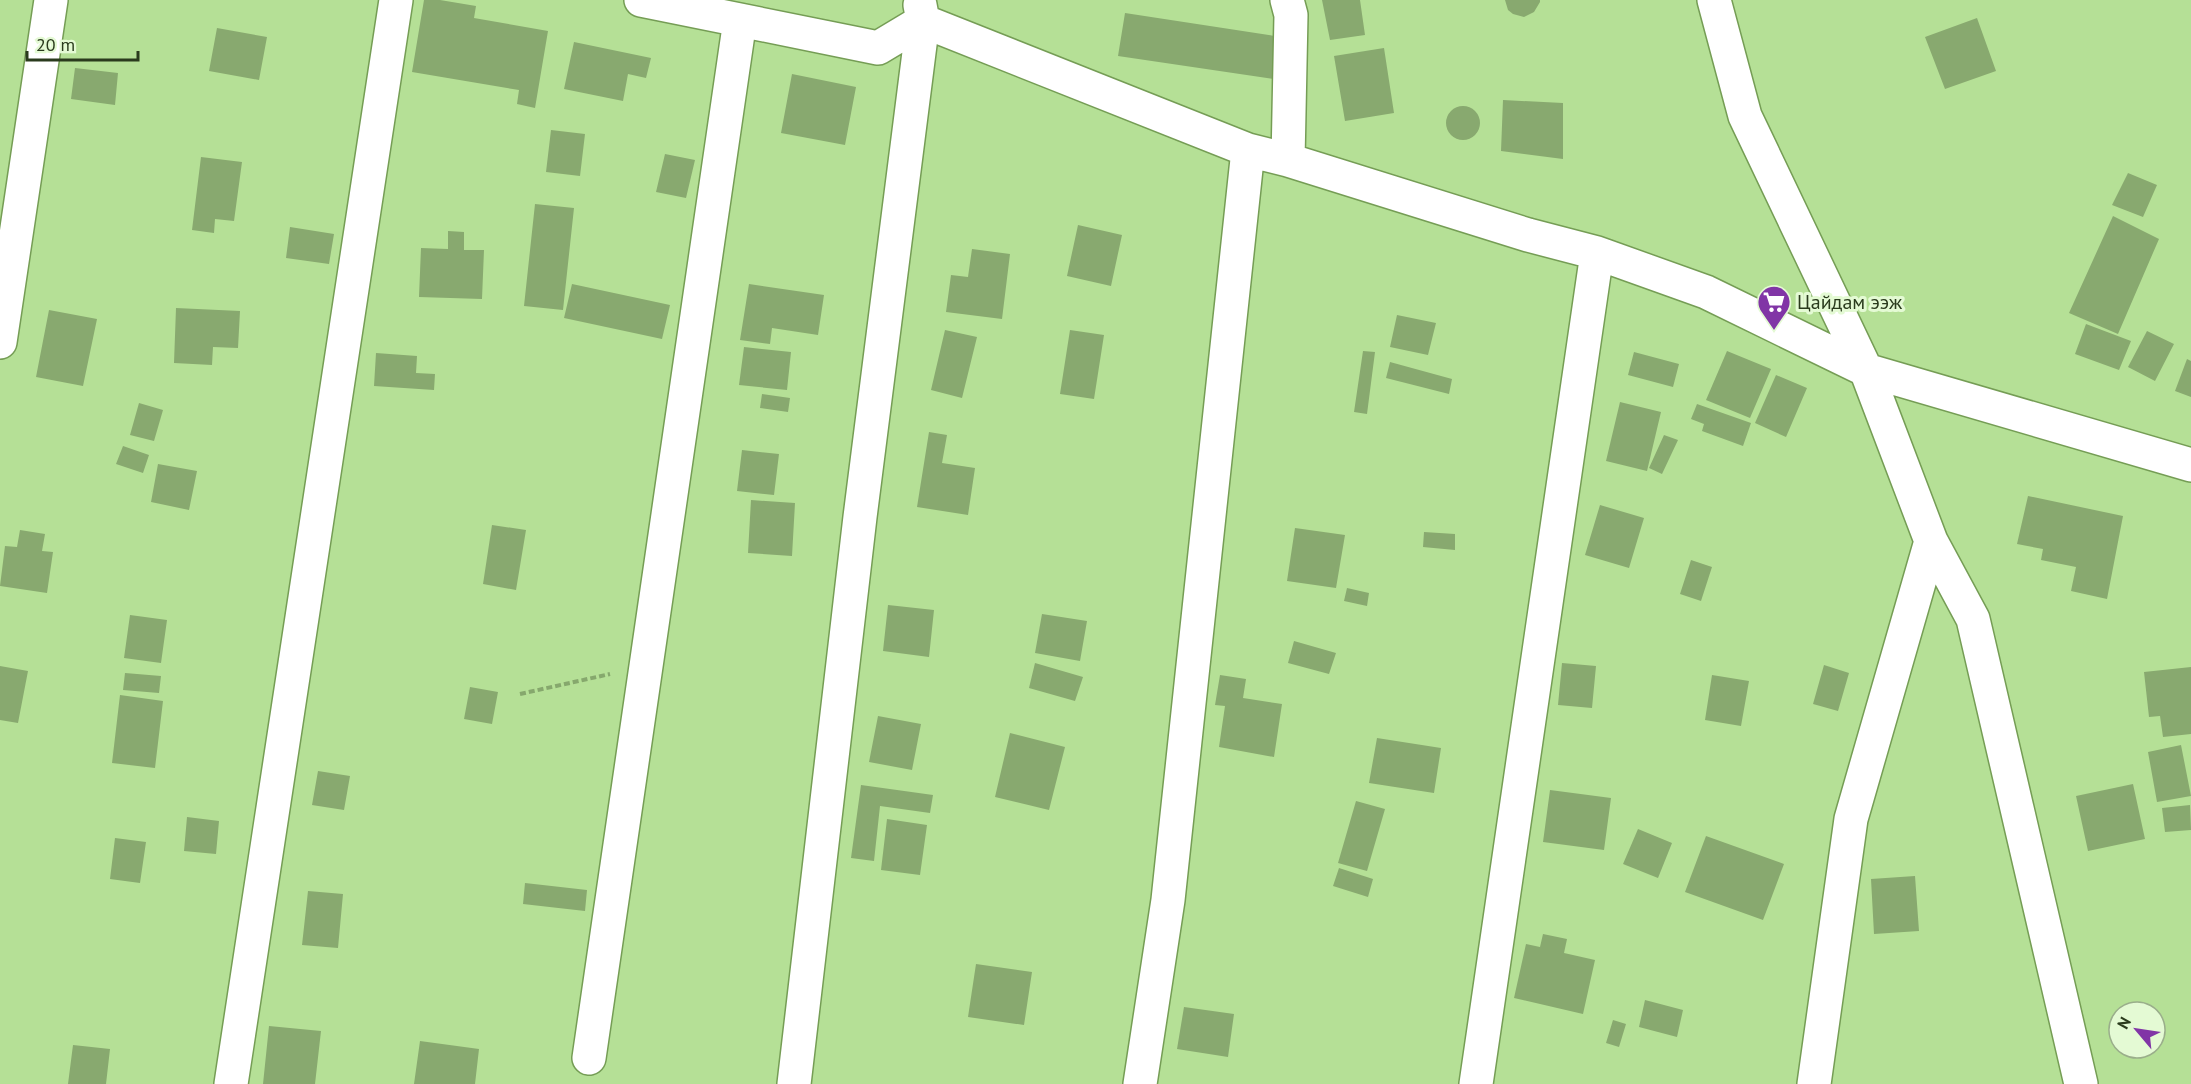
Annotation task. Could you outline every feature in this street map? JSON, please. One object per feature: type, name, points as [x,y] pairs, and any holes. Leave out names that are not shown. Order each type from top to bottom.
[{"type":"street","points":[[0,342],[51,0]]},
{"type":"street","points":[[231,1084],[396,0]]},
{"type":"street","points":[[641,0],[878,48],[921,11]]},
{"type":"street","points":[[1287,0],[1290,15],[1288,160]]},
{"type":"street","points":[[1714,0],[1745,116],[1866,370],[1931,541],[1973,619],[2080,1084]]},
{"type":"street","points":[[921,11],[1248,150],[1597,253],[1706,292],[1866,370],[2191,465]]},
{"type":"street","points":[[794,1084],[921,11]]},
{"type":"street","points":[[589,1058],[740,20]]},
{"type":"street","points":[[1140,1084],[1168,900],[1248,150]]},
{"type":"street","points":[[1476,1084],[1597,253]]},
{"type":"street","points":[[1815,1084],[1851,819],[1931,541]]},
{"type":"path","points":[[520,694],[624,671],[645,670]]},
{"type":"building","points":[[424,0],[440,0],[476,6],[474,18],[548,31],[535,108],[517,104],[519,90],[412,72]]},
{"type":"building","points":[[1322,0],[1360,0],[1365,35],[1330,40]]},
{"type":"building","points":[[1505,0],[1540,0],[1540,2],[1534,12],[1524,17],[1508,10]]},
{"type":"building","points":[[1125,13],[1281,37],[1274,79],[1118,56]]},
{"type":"building","points":[[1977,18],[1996,71],[1945,89],[1925,37]]},
{"type":"building","points":[[217,28],[267,37],[259,80],[209,71]]},
{"type":"building","points":[[574,42],[651,58],[646,78],[628,74],[623,101],[564,89]]},
{"type":"building","points":[[1384,48],[1394,113],[1345,121],[1334,56]]},
{"type":"building","points":[[75,68],[118,73],[115,105],[71,99]]},
{"type":"building","points":[[792,74],[856,87],[845,145],[781,133]]},
{"type":"building","points":[[1503,100],[1563,103],[1563,159],[1501,151]]},
{"type":"building","points":[[1463,106],[1475,111],[1480,123],[1475,135],[1463,140],[1451,135],[1446,123],[1451,111]]},
{"type":"building","points":[[551,130],[585,134],[580,176],[546,172]]},
{"type":"building","points":[[665,154],[695,160],[686,198],[656,192]]},
{"type":"building","points":[[201,157],[242,162],[234,221],[215,219],[214,233],[192,230]]},
{"type":"building","points":[[2128,173],[2157,185],[2143,217],[2112,205]]},
{"type":"building","points":[[535,204],[574,208],[563,310],[524,306]]},
{"type":"building","points":[[2113,216],[2159,239],[2118,334],[2069,313]]},
{"type":"building","points":[[1078,225],[1122,235],[1111,286],[1067,276]]},
{"type":"building","points":[[290,227],[334,234],[329,264],[286,258]]},
{"type":"building","points":[[448,231],[464,232],[464,250],[484,250],[482,299],[419,297],[421,248],[448,249]]},
{"type":"building","points":[[972,249],[1010,254],[1002,319],[946,312],[951,275],[968,277]]},
{"type":"building","points":[[572,284],[670,305],[662,339],[564,318]]},
{"type":"building","points":[[749,284],[824,295],[818,335],[772,328],[770,344],[740,340]]},
{"type":"building","points":[[176,308],[240,311],[238,348],[213,347],[212,365],[174,363]]},
{"type":"building","points":[[49,310],[97,319],[83,386],[36,377]]},
{"type":"building","points":[[1397,315],[1436,323],[1428,355],[1390,347]]},
{"type":"building","points":[[2086,324],[2131,341],[2119,370],[2075,354]]},
{"type":"building","points":[[945,330],[977,337],[962,398],[931,390]]},
{"type":"building","points":[[1070,330],[1104,335],[1094,399],[1060,394]]},
{"type":"building","points":[[2147,331],[2174,344],[2155,381],[2128,367]]},
{"type":"building","points":[[744,347],[791,352],[787,390],[739,385]]},
{"type":"building","points":[[1363,351],[1375,352],[1367,414],[1354,412]]},
{"type":"building","points":[[1727,351],[1771,369],[1750,418],[1706,400]]},
{"type":"building","points":[[1634,352],[1679,364],[1673,387],[1628,375]]},
{"type":"building","points":[[376,353],[417,356],[416,373],[435,374],[434,390],[374,386]]},
{"type":"building","points":[[2187,359],[2191,361],[2191,397],[2175,391]]},
{"type":"building","points":[[1390,362],[1452,379],[1449,394],[1386,378]]},
{"type":"building","points":[[1776,375],[1807,388],[1786,437],[1755,423]]},
{"type":"building","points":[[762,394],[790,398],[788,412],[760,408]]},
{"type":"building","points":[[1620,402],[1661,412],[1647,471],[1606,461]]},
{"type":"building","points":[[139,403],[163,410],[154,441],[130,435]]},
{"type":"building","points":[[1697,404],[1751,423],[1743,446],[1702,431],[1704,424],[1691,419]]},
{"type":"building","points":[[929,432],[947,435],[942,463],[975,468],[968,515],[917,507]]},
{"type":"building","points":[[1664,435],[1678,440],[1662,474],[1649,468]]},
{"type":"building","points":[[123,446],[149,455],[143,473],[116,464]]},
{"type":"building","points":[[742,450],[779,454],[774,495],[737,491]]},
{"type":"building","points":[[158,464],[197,471],[189,510],[151,502]]},
{"type":"building","points":[[2028,496],[2123,516],[2107,599],[2071,591],[2076,567],[2041,560],[2043,549],[2017,544]]},
{"type":"building","points":[[751,500],[795,503],[792,556],[748,553]]},
{"type":"building","points":[[1600,505],[1644,518],[1629,568],[1585,555]]},
{"type":"building","points":[[492,525],[526,530],[516,590],[483,584]]},
{"type":"building","points":[[1295,528],[1345,535],[1336,588],[1287,581]]},
{"type":"building","points":[[20,530],[45,534],[42,551],[53,552],[47,593],[0,586],[5,546],[17,547]]},
{"type":"building","points":[[1424,532],[1455,534],[1455,550],[1423,547]]},
{"type":"building","points":[[1691,560],[1712,567],[1701,601],[1680,594]]},
{"type":"building","points":[[1347,588],[1369,593],[1367,606],[1344,601]]},
{"type":"building","points":[[888,605],[934,610],[929,657],[883,651]]},
{"type":"building","points":[[1042,614],[1087,621],[1080,661],[1035,653]]},
{"type":"building","points":[[130,615],[167,620],[161,663],[124,658]]},
{"type":"building","points":[[1294,641],[1336,653],[1329,674],[1288,663]]},
{"type":"building","points":[[1035,663],[1083,677],[1075,701],[1029,688]]},
{"type":"building","points":[[1562,663],[1596,666],[1592,708],[1558,705]]},
{"type":"building","points":[[1824,665],[1849,673],[1838,711],[1813,704]]},
{"type":"building","points":[[0,666],[28,671],[18,723],[0,720]]},
{"type":"building","points":[[2191,667],[2191,734],[2163,737],[2160,716],[2149,717],[2144,672]]},
{"type":"building","points":[[125,673],[161,676],[159,693],[123,690]]},
{"type":"building","points":[[1220,675],[1246,679],[1243,698],[1282,704],[1274,757],[1219,747],[1225,706],[1215,705]]},
{"type":"building","points":[[1712,675],[1749,681],[1741,726],[1705,720]]},
{"type":"building","points":[[470,687],[498,692],[492,724],[464,719]]},
{"type":"building","points":[[120,695],[163,701],[155,768],[112,763]]},
{"type":"building","points":[[878,716],[921,724],[912,770],[869,762]]},
{"type":"building","points":[[1010,733],[1065,747],[1049,810],[995,797]]},
{"type":"building","points":[[1377,738],[1441,748],[1434,793],[1369,783]]},
{"type":"building","points":[[2181,745],[2191,796],[2157,802],[2148,752]]},
{"type":"building","points":[[318,771],[350,776],[344,810],[312,805]]},
{"type":"building","points":[[2133,784],[2145,839],[2088,851],[2076,796]]},
{"type":"building","points":[[861,785],[933,795],[930,813],[880,806],[874,861],[851,858]]},
{"type":"building","points":[[1550,790],[1611,798],[1604,850],[1543,842]]},
{"type":"building","points":[[1356,801],[1385,809],[1367,871],[1338,863]]},
{"type":"building","points":[[2190,805],[2191,830],[2165,832],[2162,808]]},
{"type":"building","points":[[187,817],[219,821],[216,854],[184,851]]},
{"type":"building","points":[[887,819],[927,825],[920,875],[881,870]]},
{"type":"building","points":[[1638,829],[1672,843],[1658,878],[1623,864]]},
{"type":"building","points":[[1706,836],[1784,864],[1763,920],[1685,892]]},
{"type":"building","points":[[115,838],[146,842],[140,883],[110,879]]},
{"type":"building","points":[[1339,868],[1373,879],[1368,897],[1333,886]]},
{"type":"building","points":[[1915,876],[1919,931],[1874,934],[1871,879]]},
{"type":"building","points":[[525,883],[587,890],[585,911],[523,904]]},
{"type":"building","points":[[308,891],[343,894],[338,948],[302,945]]},
{"type":"building","points":[[1543,934],[1567,939],[1564,953],[1595,960],[1583,1014],[1514,998],[1526,944],[1540,947]]},
{"type":"building","points":[[976,964],[1032,972],[1024,1025],[968,1017]]},
{"type":"building","points":[[1645,1000],[1683,1010],[1677,1037],[1639,1027]]},
{"type":"building","points":[[1184,1007],[1234,1014],[1228,1057],[1177,1049]]},
{"type":"building","points":[[1613,1020],[1626,1024],[1619,1047],[1606,1043]]},
{"type":"building","points":[[269,1026],[321,1031],[315,1084],[263,1084]]},
{"type":"building","points":[[420,1041],[479,1049],[475,1084],[414,1084]]},
{"type":"building","points":[[73,1045],[110,1049],[106,1084],[68,1084]]},
{"type":"place","name":"Цайдам ээж","points":[[1774,331]]}]
